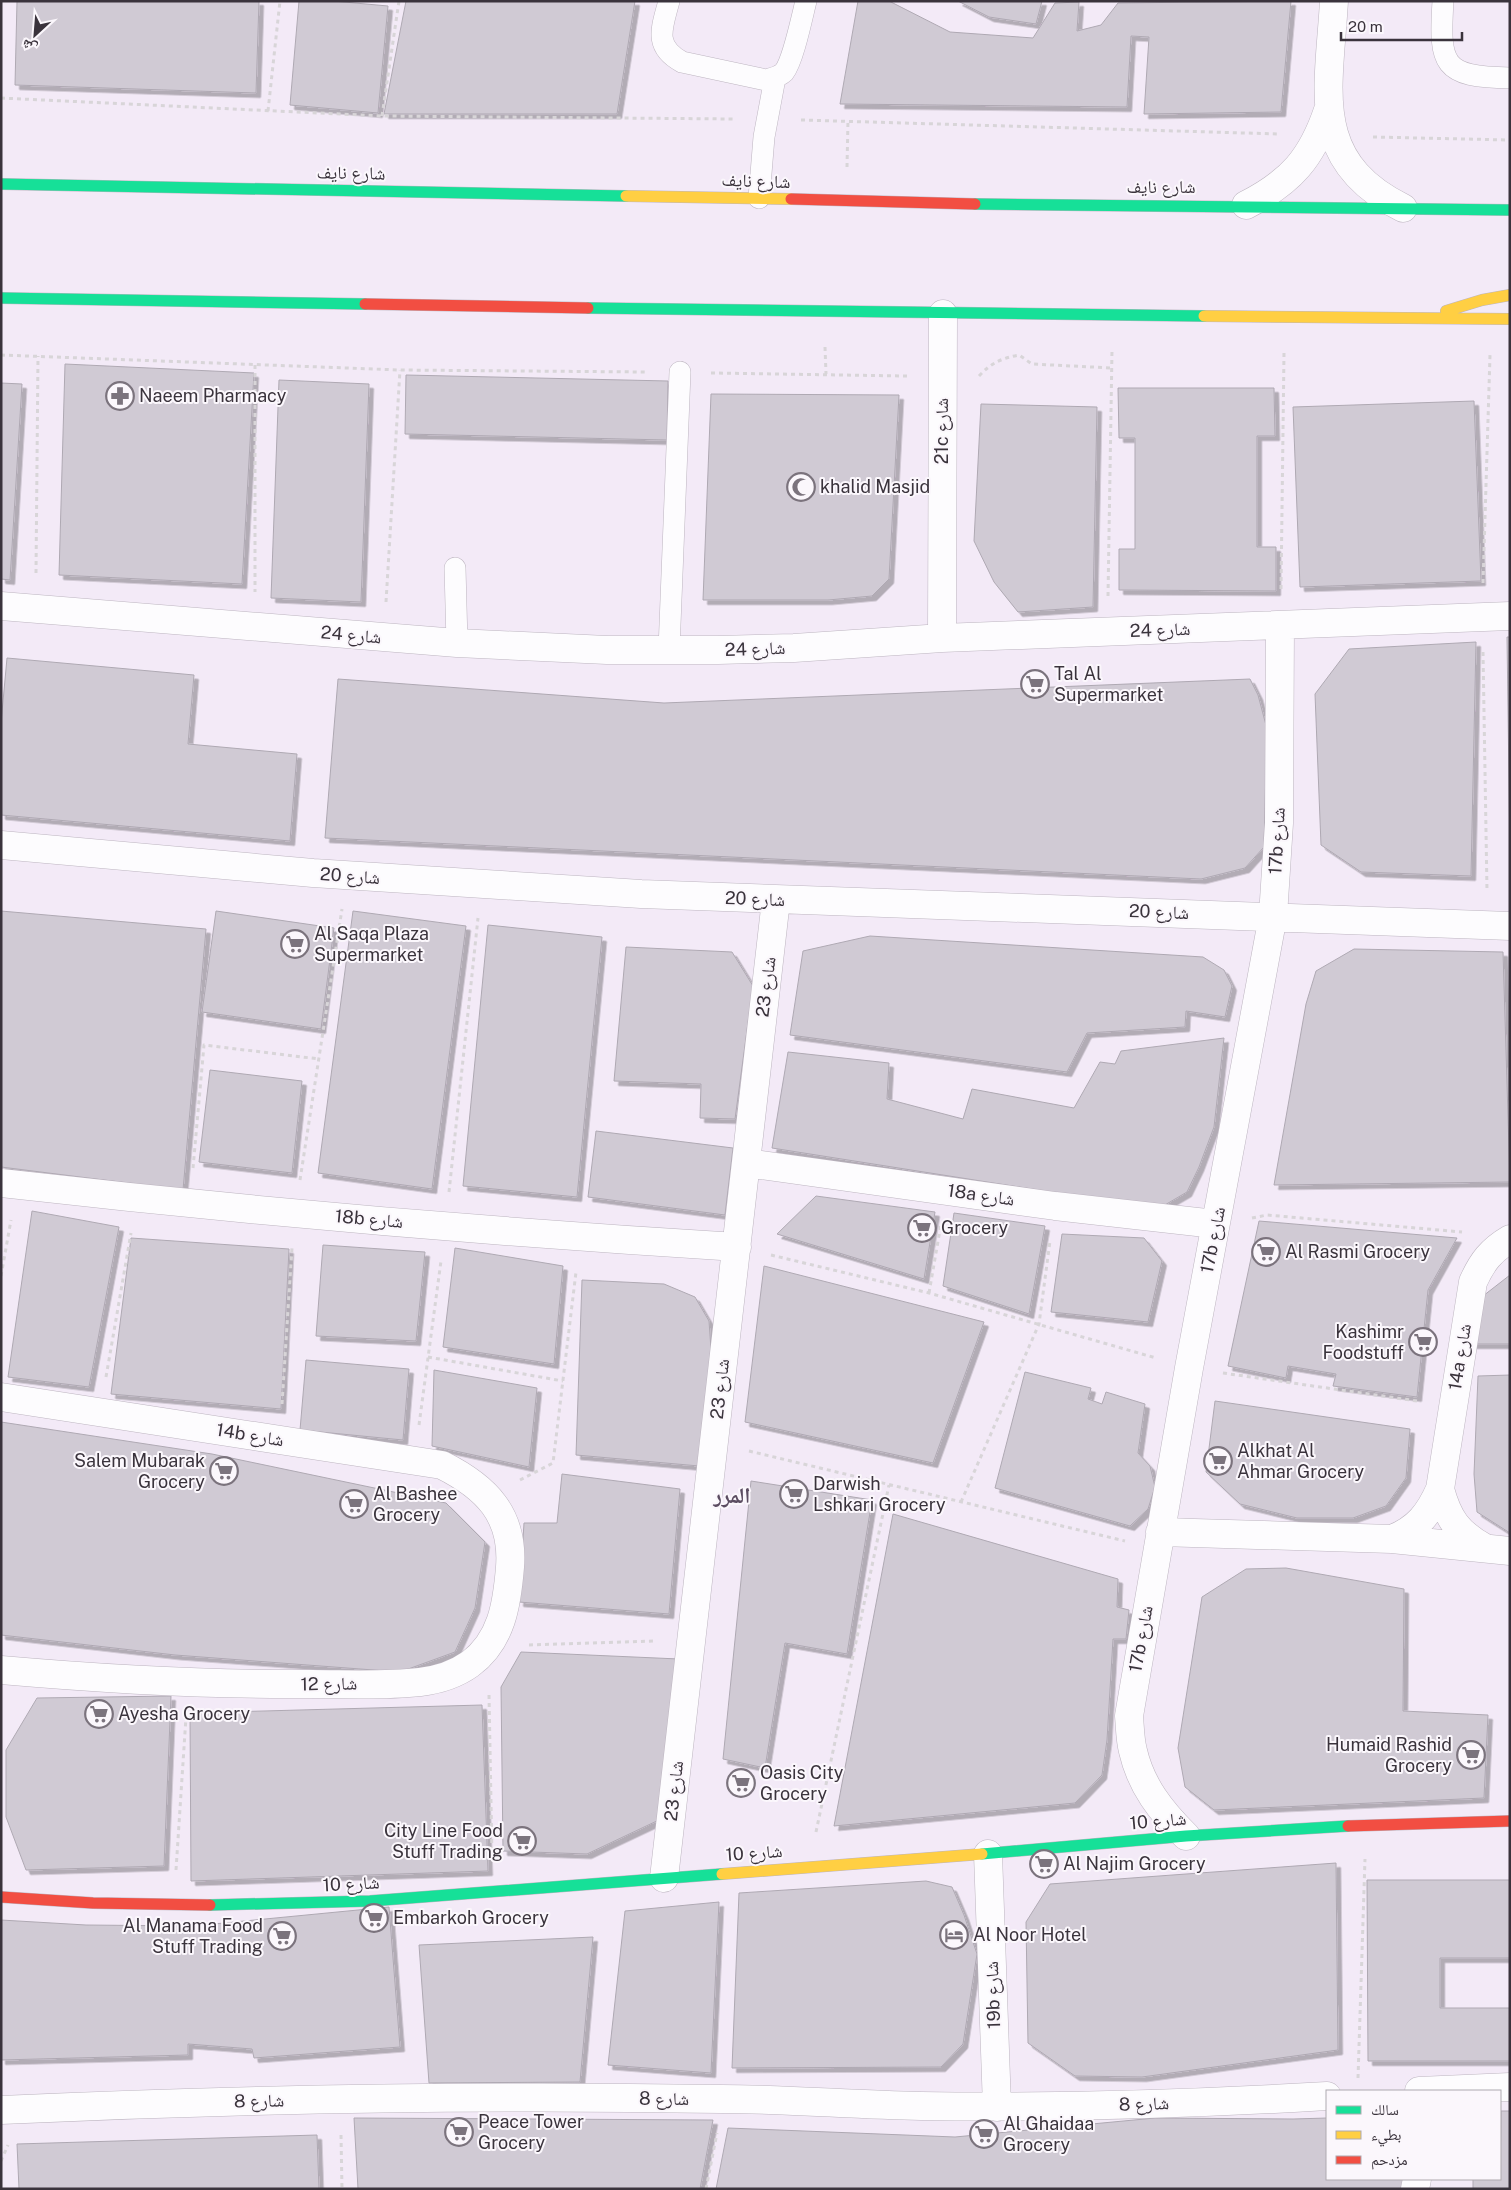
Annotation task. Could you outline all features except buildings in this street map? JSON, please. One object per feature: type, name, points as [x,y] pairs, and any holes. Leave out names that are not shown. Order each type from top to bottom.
[{"type":"main road","name":"شارع نايف","points":[[1,184],[759,198],[846,202],[1246,205],[1510,210]]},
{"type":"main road","points":[[1426,318],[1482,300],[1510,295]]},
{"type":"main road","points":[[1,298],[943,314],[1510,319]]},
{"type":"main road","name":"شارع 10","points":[[1,1897],[75,1903],[271,1906],[493,1892],[988,1854],[1186,1836],[1366,1825],[1510,1821]]},
{"type":"street","points":[[1246,205],[1269,193],[1290,177],[1320,135],[1328,110],[1334,1]]},
{"type":"street","points":[[1328,110],[1334,136],[1345,159],[1360,180],[1380,197],[1403,208]]},
{"type":"street","name":"21c شارع","points":[[942,638],[943,314]]},
{"type":"street","name":"شارع 24","points":[[1,606],[458,643],[607,650],[794,648],[942,638],[1510,616]]},
{"type":"street","name":"17b شارع","points":[[1186,1836],[1162,1812],[1143,1783],[1132,1750],[1129,1716],[1189,1368],[1273,916],[1279,824],[1280,625]]},
{"type":"street","name":"شارع 20","points":[[1,845],[348,876],[481,885],[776,900],[1499,925]]},
{"type":"street","name":"شارع 23","points":[[664,1878],[776,900]]},
{"type":"street","name":"18a شارع","points":[[746,1163],[946,1189],[1055,1206],[1215,1224]]},
{"type":"street","name":"18b شارع","points":[[9,1184],[295,1213],[580,1237],[736,1247]]},
{"type":"street","name":"14a شارع","points":[[1392,1539],[1408,1532],[1422,1521],[1433,1506],[1440,1489],[1473,1282],[1482,1263],[1495,1248],[1510,1239]]},
{"type":"street","name":"14b شارع","points":[[1,1397],[442,1465],[468,1478],[489,1497]]},
{"type":"street","name":"14a شارع","points":[[1440,1489],[1445,1507],[1454,1524],[1468,1538],[1497,1549]]},
{"type":"street","name":"شارع 12","points":[[1,1670],[189,1683],[421,1682],[446,1676],[469,1664],[488,1647],[500,1628],[506,1608],[511,1549],[504,1522],[489,1497]]},
{"type":"street","name":"14a شارع","points":[[1159,1540],[1392,1539],[1497,1549]]},
{"type":"street","name":"19b شارع","points":[[988,1854],[997,2107]]},
{"type":"street","points":[[1448,2090],[1510,2087]]},
{"type":"street","name":"شارع 8","points":[[1,2110],[340,2099],[724,2098],[908,2106],[997,2107],[1129,2105],[1326,2096]]},
{"type":"lane","points":[[669,1],[661,36],[664,48],[672,56],[682,62],[766,80],[776,78],[784,71],[789,62],[806,1]]},
{"type":"lane","points":[[1443,1],[1442,48],[1447,60],[1457,70],[1469,76],[1510,78]]},
{"type":"lane","points":[[759,198],[764,137],[776,78]]},
{"type":"lane","points":[[669,650],[680,372]]},
{"type":"lane","points":[[455,568],[458,643]]},
{"type":"path","points":[[268,111],[280,1]]},
{"type":"path","points":[[382,116],[399,1]]},
{"type":"path","points":[[846,202],[848,120]]},
{"type":"path","points":[[1107,632],[1113,315]]},
{"type":"path","points":[[1280,625],[1284,317]]},
{"type":"path","points":[[1491,319],[1482,617],[1499,925]]},
{"type":"path","points":[[1,355],[400,370],[912,376]]},
{"type":"path","points":[[976,379],[987,367],[1002,358],[1019,355],[1032,364],[1112,368]]},
{"type":"path","points":[[36,609],[38,356]]},
{"type":"path","points":[[255,365],[255,627]]},
{"type":"path","points":[[384,637],[400,370]]},
{"type":"path","points":[[280,1439],[295,1213],[348,876]]},
{"type":"path","points":[[414,1460],[446,1226],[481,885]]},
{"type":"path","points":[[189,1203],[204,1045],[319,1059]]},
{"type":"path","points":[[1,1276],[9,1184]]},
{"type":"path","points":[[929,1293],[946,1189]]},
{"type":"path","points":[[101,1411],[136,1198]]},
{"type":"path","points":[[961,1502],[1039,1324],[1055,1206]]},
{"type":"path","points":[[1215,1224],[1267,1215],[1471,1233]]},
{"type":"path","points":[[489,1497],[553,1463],[580,1237]]},
{"type":"path","points":[[736,1247],[929,1293],[1189,1368],[1453,1406]]},
{"type":"path","points":[[428,1357],[563,1381]]},
{"type":"path","points":[[714,1443],[961,1502],[1159,1540]]},
{"type":"path","points":[[809,1867],[889,1485]]},
{"type":"path","points":[[493,1892],[488,1647],[691,1640]]},
{"type":"path","points":[[173,1906],[189,1683]]},
{"type":"path","points":[[1358,2081],[1366,1825]]},
{"type":"path","points":[[706,2189],[724,2098]]},
{"type":"path","points":[[340,2099],[342,2189]]},
{"type":"traffic: fast","points":[[1,184],[626,196]]},
{"type":"traffic: fast","points":[[975,204],[1510,210]]},
{"type":"traffic: fast","points":[[1,298],[365,304]]},
{"type":"traffic: fast","points":[[588,308],[1204,316]]},
{"type":"traffic: fast","points":[[982,1854],[1186,1836],[1348,1826]]},
{"type":"traffic: fast","points":[[210,1905],[370,1901],[722,1874]]},
{"type":"traffic: slow","points":[[626,196],[791,199]]},
{"type":"traffic: slow","points":[[1446,311],[1482,300],[1510,295]]},
{"type":"traffic: slow","points":[[1204,316],[1510,319]]},
{"type":"traffic: slow","points":[[722,1874],[982,1854]]},
{"type":"traffic: jam","points":[[791,199],[975,204]]},
{"type":"traffic: jam","points":[[365,304],[588,308]]},
{"type":"traffic: jam","points":[[1348,1826],[1510,1821]]},
{"type":"traffic: jam","points":[[1,1897],[93,1903],[210,1905]]},
{"type":"place","name":"Naeem Pharmacy","points":[[120,396]]},
{"type":"place","name":"khalid Masjid","points":[[801,487]]},
{"type":"place","name":"Tal Al Supermarket","points":[[1035,684]]},
{"type":"place","name":"Al Saqa Plaza Supermarket","points":[[295,944]]},
{"type":"place","name":"Grocery","points":[[922,1228]]},
{"type":"place","name":"Al Rasmi Grocery","points":[[1266,1252]]},
{"type":"place","name":"Kashimr Foodstuff","points":[[1423,1342]]},
{"type":"place","name":"Alkhat Al Ahmar Grocery","points":[[1218,1461]]},
{"type":"place","name":"Salem Mubarak Grocery","points":[[224,1471]]},
{"type":"place","name":"Darwish Lshkari Grocery","points":[[794,1494]]},
{"type":"place","name":"Al Bashee Grocery","points":[[354,1504]]},
{"type":"place","name":"Ayesha Grocery","points":[[99,1714]]},
{"type":"place","name":"Humaid Rashid Grocery","points":[[1471,1755]]},
{"type":"place","name":"Oasis City Grocery","points":[[741,1783]]},
{"type":"place","name":"City Line Food Stuff Trading","points":[[522,1841]]},
{"type":"place","name":"Al Najim Grocery","points":[[1044,1864]]},
{"type":"place","name":"Embarkoh Grocery","points":[[374,1918]]},
{"type":"place","name":"Al Noor Hotel","points":[[954,1935]]},
{"type":"place","name":"Al Manama Food Stuff Trading","points":[[282,1936]]},
{"type":"place","name":"Peace Tower Grocery","points":[[459,2132]]},
{"type":"place","name":"Al Ghaidaa Grocery","points":[[984,2134]]},
{"type":"district","name":"المرر","points":[[732,1495]]}]
